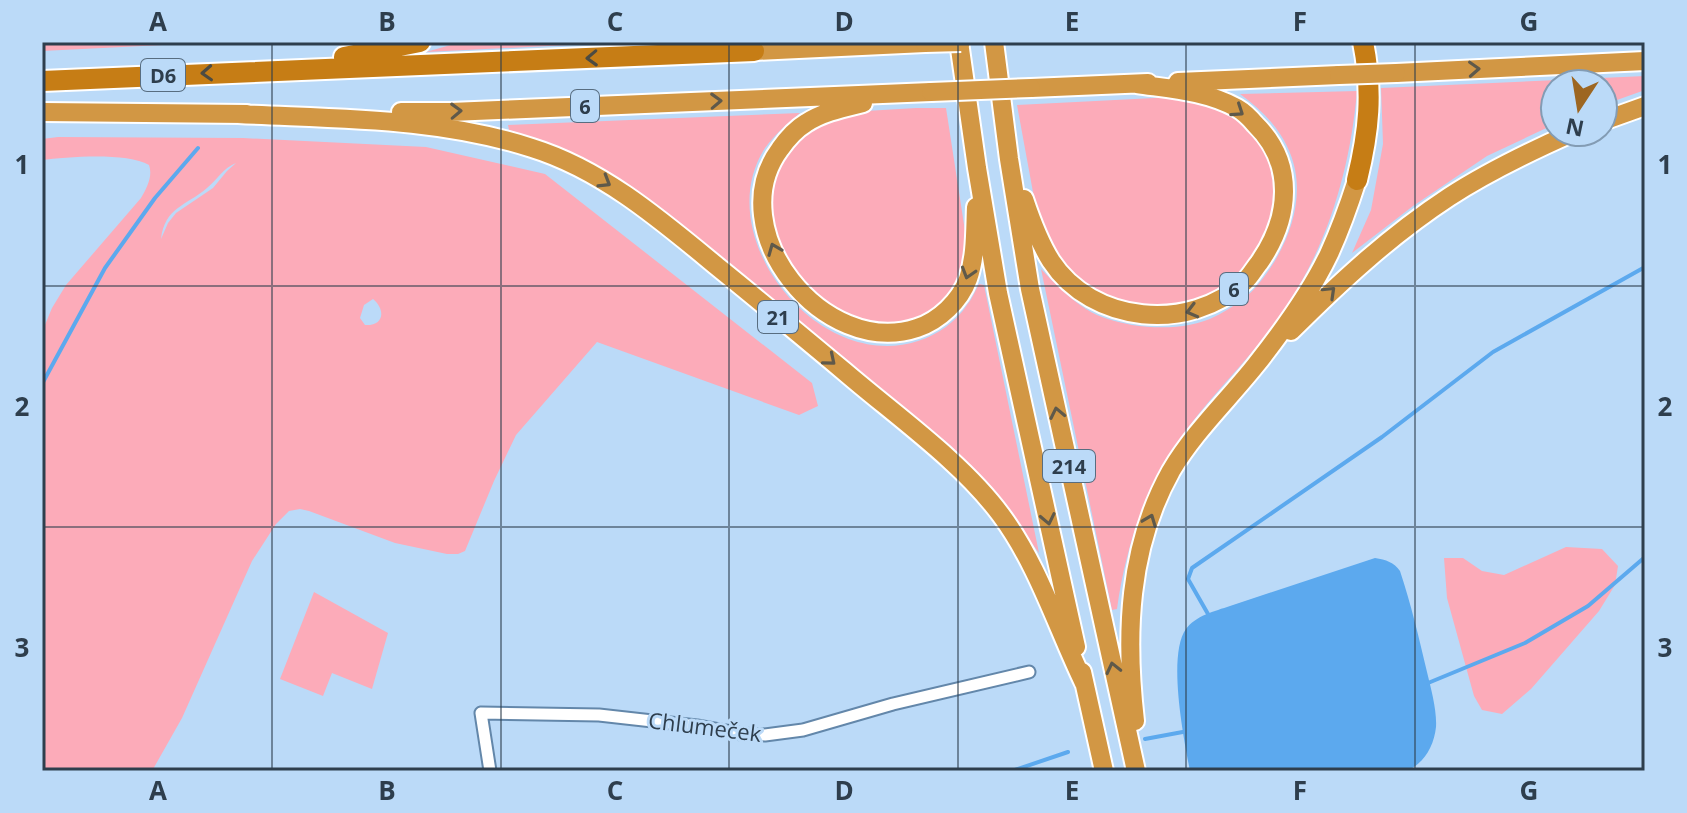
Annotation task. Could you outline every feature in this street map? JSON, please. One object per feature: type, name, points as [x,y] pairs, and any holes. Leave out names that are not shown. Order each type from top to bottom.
[{"type":"highway","points":[[285,69],[420,42]]},
{"type":"highway","points":[[754,51],[849,44],[960,42]]},
{"type":"highway","name":"214","points":[[960,42],[998,293],[1084,683]]},
{"type":"highway","name":"214","points":[[994,42],[1030,289],[1138,771]]},
{"type":"highway","points":[[1138,771],[1129,634],[1139,554],[1149,520],[1172,471],[1300,303],[1328,256],[1357,180],[1369,123],[1368,67],[1363,42]]},
{"type":"highway","name":"D6","points":[[42,81],[754,51]]},
{"type":"highway","name":"6","points":[[42,112],[451,112],[1645,61]]},
{"type":"highway","name":"6","points":[[1009,159],[1051,262],[1071,283],[1095,300],[1118,310],[1154,316],[1182,314],[1209,306],[1245,282],[1271,245],[1283,211],[1284,186],[1280,159],[1265,134],[1240,110],[1210,95],[1137,84]]},
{"type":"highway","name":"6","points":[[931,92],[841,108],[803,124],[786,140],[774,156],[763,197],[767,232],[781,265],[806,299],[843,324],[887,334],[924,326],[939,317],[956,300],[968,280],[974,251],[977,168]]},
{"type":"highway","points":[[1619,115],[1645,106]]},
{"type":"highway","name":"21","points":[[238,114],[415,124],[476,133],[534,148],[564,160],[623,193],[697,250],[927,440],[970,479],[1000,514],[1019,543],[1084,683],[1104,771]]},
{"type":"highway","points":[[1254,366],[1337,285],[1392,238],[1479,179],[1539,148]]},
{"type":"street","name":"Chlumeček","points":[[490,771],[481,713],[599,715],[742,734],[772,734],[803,730],[893,704],[1029,672]]},
{"type":"shaded area","points":[[42,42],[223,42],[42,51]]},
{"type":"shaded area","points":[[461,42],[629,42],[426,52]]},
{"type":"shaded area","points":[[1645,76],[1645,90],[1619,99],[1619,77]]},
{"type":"shaded area","points":[[1539,81],[1539,132],[1487,156],[1413,206],[1352,253],[1371,210],[1383,144],[1381,88]]},
{"type":"shaded area","points":[[1357,91],[1342,178],[1312,261],[1282,313],[1190,425],[1162,467],[1141,512],[1126,560],[1117,609],[1112,610],[1041,269],[1086,309],[1120,322],[1175,327],[1221,314],[1255,288],[1276,259],[1291,225],[1297,189],[1286,144],[1270,120],[1240,94]]},
{"type":"shaded area","points":[[1174,97],[1208,103],[1236,116],[1259,138],[1272,161],[1277,186],[1275,209],[1264,241],[1240,276],[1206,299],[1155,309],[1098,294],[1058,258],[1037,214],[1017,105]]},
{"type":"shaded area","points":[[946,108],[967,250],[961,277],[950,295],[934,311],[904,324],[865,324],[830,307],[799,279],[780,247],[771,215],[773,179],[792,145],[825,122],[866,111]]},
{"type":"shaded area","points":[[800,113],[765,148],[751,183],[751,220],[762,257],[783,290],[811,318],[844,337],[881,346],[918,341],[939,331],[963,311],[979,284],[984,285],[1039,553],[993,489],[950,445],[667,215],[583,160],[509,130],[508,125]]},
{"type":"shaded area","points":[[243,138],[426,147],[545,174],[812,383],[818,406],[799,415],[597,342],[516,435],[465,551],[447,554],[395,543],[309,511],[289,511],[276,524],[252,561],[182,718],[152,771],[42,771],[42,332],[66,285],[141,198],[150,173],[149,165],[127,158],[97,156],[42,160],[42,139]],"holes":[[[236,163],[213,188],[176,213],[161,239],[163,228],[172,214]],[[373,299],[380,308],[381,316],[376,323],[365,325],[360,318],[364,305]]]},
{"type":"shaded area","points":[[1566,547],[1602,549],[1618,566],[1615,585],[1599,611],[1531,689],[1502,714],[1482,710],[1474,696],[1447,598],[1444,558],[1463,558],[1482,571],[1504,575]]},
{"type":"shaded area","points":[[314,592],[388,633],[372,689],[332,673],[323,696],[280,679]]},
{"type":"water","points":[[1375,558],[1395,565],[1400,571],[1415,621],[1435,707],[1433,741],[1423,759],[1406,771],[1190,771],[1177,677],[1180,641],[1190,624],[1212,612]]},
{"type":"waterway","points":[[42,384],[105,268],[155,198],[198,148]]},
{"type":"waterway","points":[[1208,618],[1188,579],[1192,568],[1382,437],[1493,352],[1645,267]]},
{"type":"waterway","points":[[1428,683],[1525,643],[1588,606],[1645,557]]},
{"type":"waterway","points":[[1145,739],[1188,731]]},
{"type":"waterway","points":[[1012,771],[1068,752]]}]
